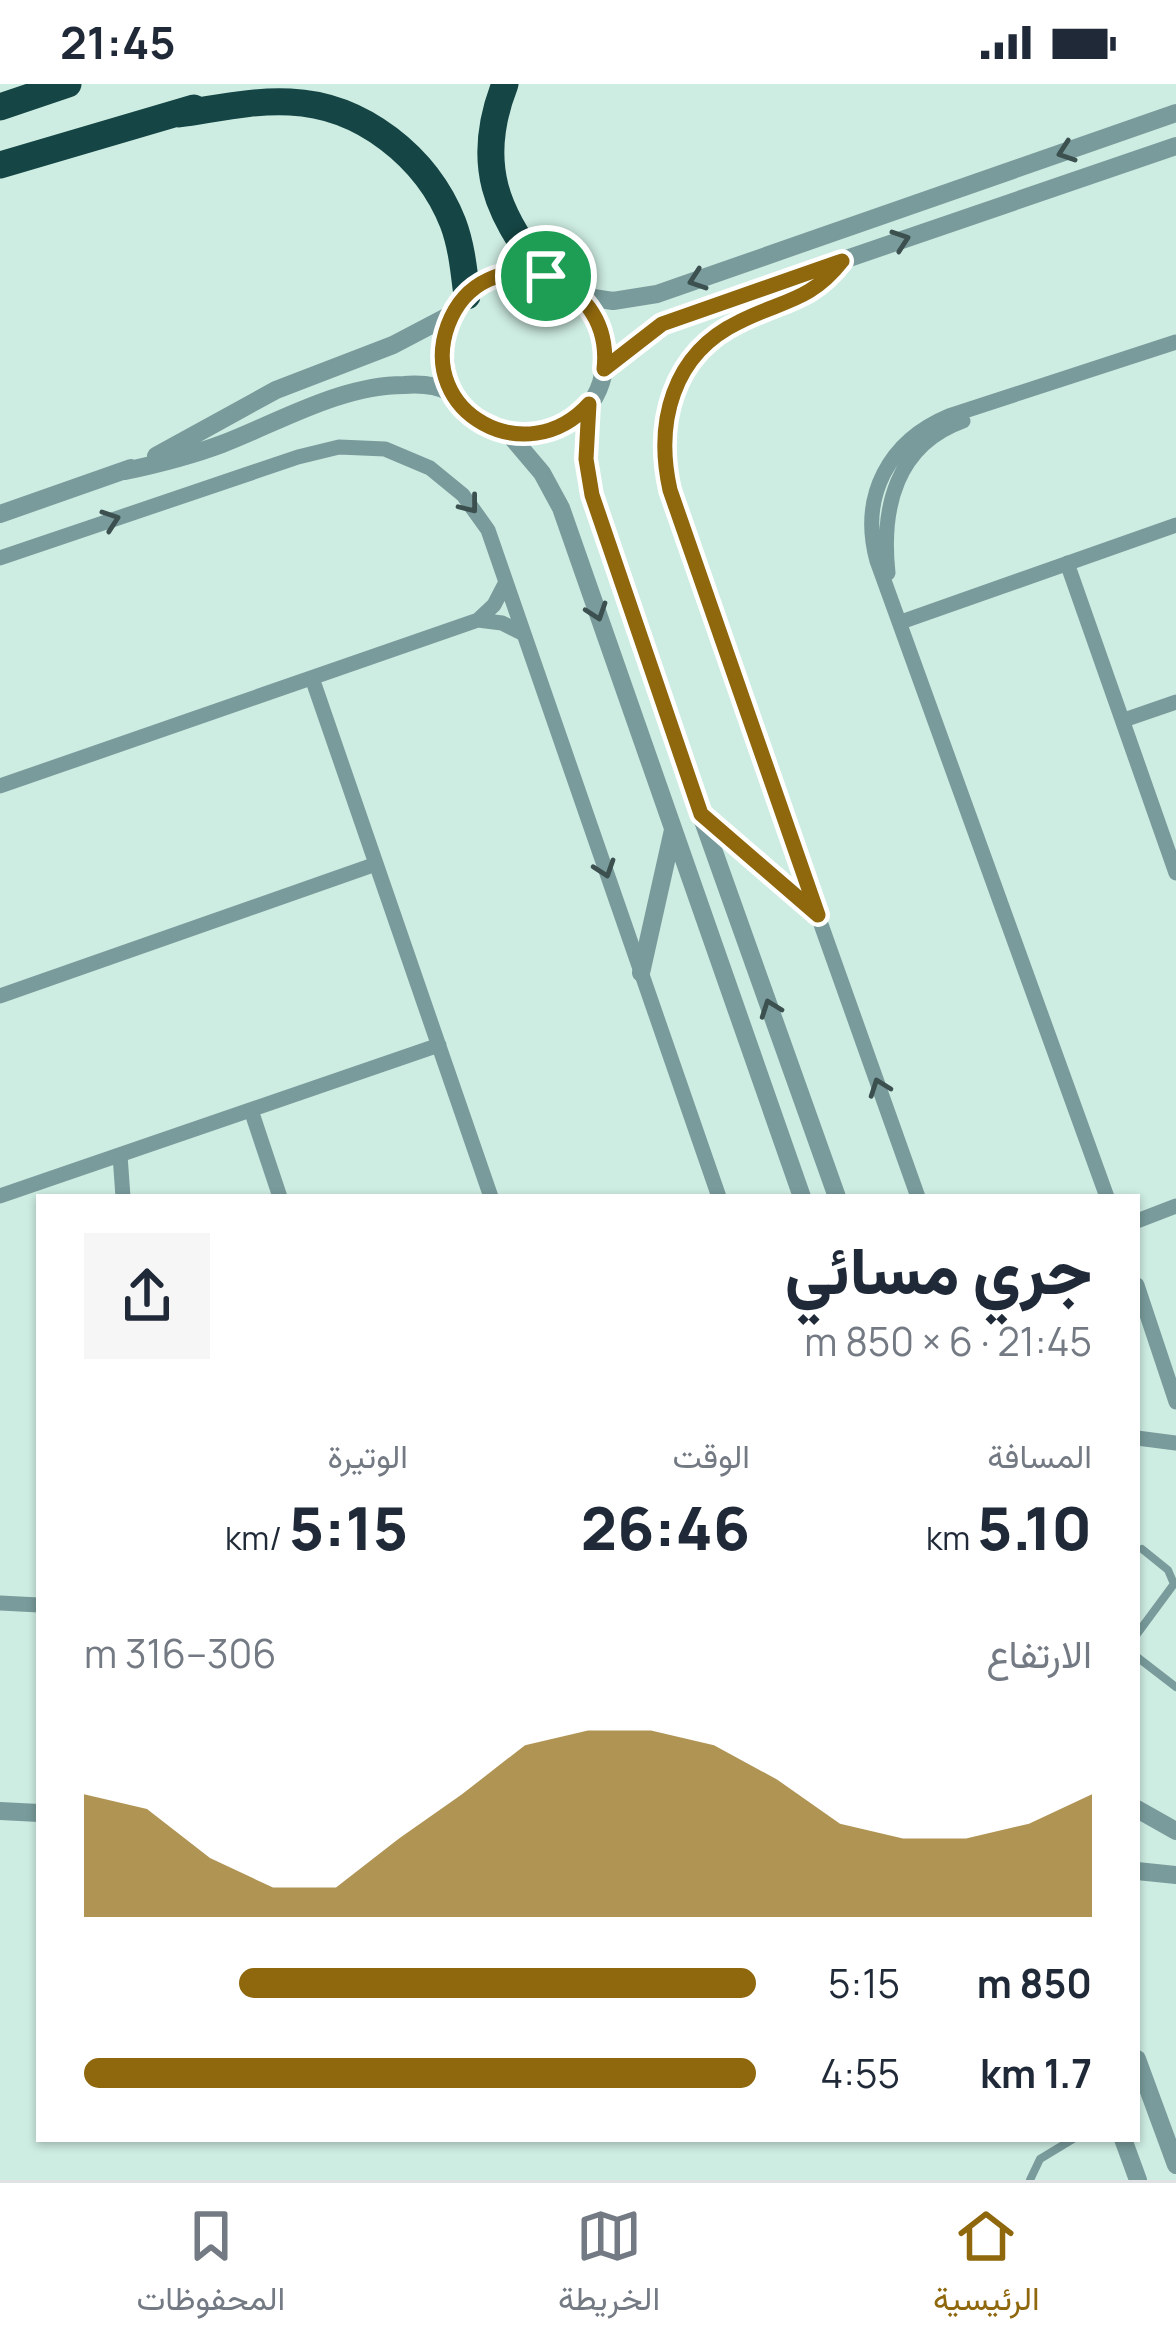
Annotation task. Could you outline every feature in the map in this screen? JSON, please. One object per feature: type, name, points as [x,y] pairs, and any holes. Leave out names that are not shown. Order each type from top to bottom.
[{"type":"highway","points":[[0,107],[68,84]]},
{"type":"highway","points":[[0,165],[179,114],[260,84]]},
{"type":"highway","points":[[505,84],[493,132],[494,186],[513,236],[546,276]]},
{"type":"highway","points":[[179,114],[292,102],[323,106],[380,132],[414,162],[440,197],[461,251],[460,305]]},
{"type":"street","points":[[580,296],[613,301],[643,298],[1176,113]]},
{"type":"street","points":[[604,369],[662,324],[1176,146]]},
{"type":"street","points":[[842,261],[813,292],[736,322],[698,352],[672,393],[662,439],[670,490],[917,1194]]},
{"type":"street","points":[[125,471],[276,390],[393,345],[504,275],[546,276],[580,296],[603,335],[604,369],[589,404],[586,459],[592,495],[836,1194]]},
{"type":"street","points":[[460,305],[443,353],[453,393],[471,416],[509,434],[542,473],[561,508],[801,1194]]},
{"type":"street","points":[[1106,1194],[890,587],[886,519],[891,492],[903,468],[941,431],[1000,402],[1176,342]]},
{"type":"street","points":[[0,514],[125,471],[193,454],[293,413],[378,388],[421,385],[453,393]]},
{"type":"street","points":[[509,434],[547,433],[570,422],[589,404]]},
{"type":"street","points":[[0,558],[311,452],[370,447],[416,460],[464,495],[488,530],[718,1194]]},
{"type":"street","points":[[902,622],[1176,525]]},
{"type":"street","points":[[1067,563],[1176,872]]},
{"type":"street","points":[[0,786],[478,620],[494,605],[506,582]]},
{"type":"street","points":[[478,620],[502,623],[524,634]]},
{"type":"street","points":[[312,678],[490,1194]]},
{"type":"street","points":[[1124,720],[1176,703]]},
{"type":"street","points":[[701,814],[818,915]]},
{"type":"street","points":[[641,973],[673,830]]},
{"type":"street","points":[[0,996],[376,864]]},
{"type":"street","points":[[0,1196],[439,1045]]},
{"type":"street","points":[[251,1110],[279,1194]]},
{"type":"street","points":[[120,1155],[123,1194]]},
{"type":"street","points":[[1140,1220],[1176,1206]]},
{"type":"street","points":[[1140,1294],[1176,1402]]},
{"type":"street","points":[[1140,1438],[1176,1442]]},
{"type":"street","points":[[0,1603],[36,1605]]},
{"type":"street","points":[[0,1811],[36,1813]]},
{"type":"street","points":[[1140,1811],[1176,1831]]},
{"type":"street","points":[[1140,1871],[1176,1875]]},
{"type":"street","points":[[1140,2067],[1176,2164]]},
{"type":"street","points":[[1125,2142],[1138,2180]]},
{"type":"lane","points":[[1140,1630],[1174,1584],[1168,1570],[1142,1549]]},
{"type":"lane","points":[[1140,1660],[1176,1688]]},
{"type":"lane","points":[[1030,2180],[1040,2159],[1068,2142]]},
{"type":"route","points":[[842,261],[813,292],[736,322],[698,352],[672,393],[662,439],[670,490],[818,915],[701,814],[592,495],[586,459],[589,404],[570,422],[547,433],[509,434],[471,416],[447,380],[444,339],[467,296],[504,275],[546,276],[570,287],[588,304],[603,335],[604,369],[646,333],[677,317],[842,261]]}]
